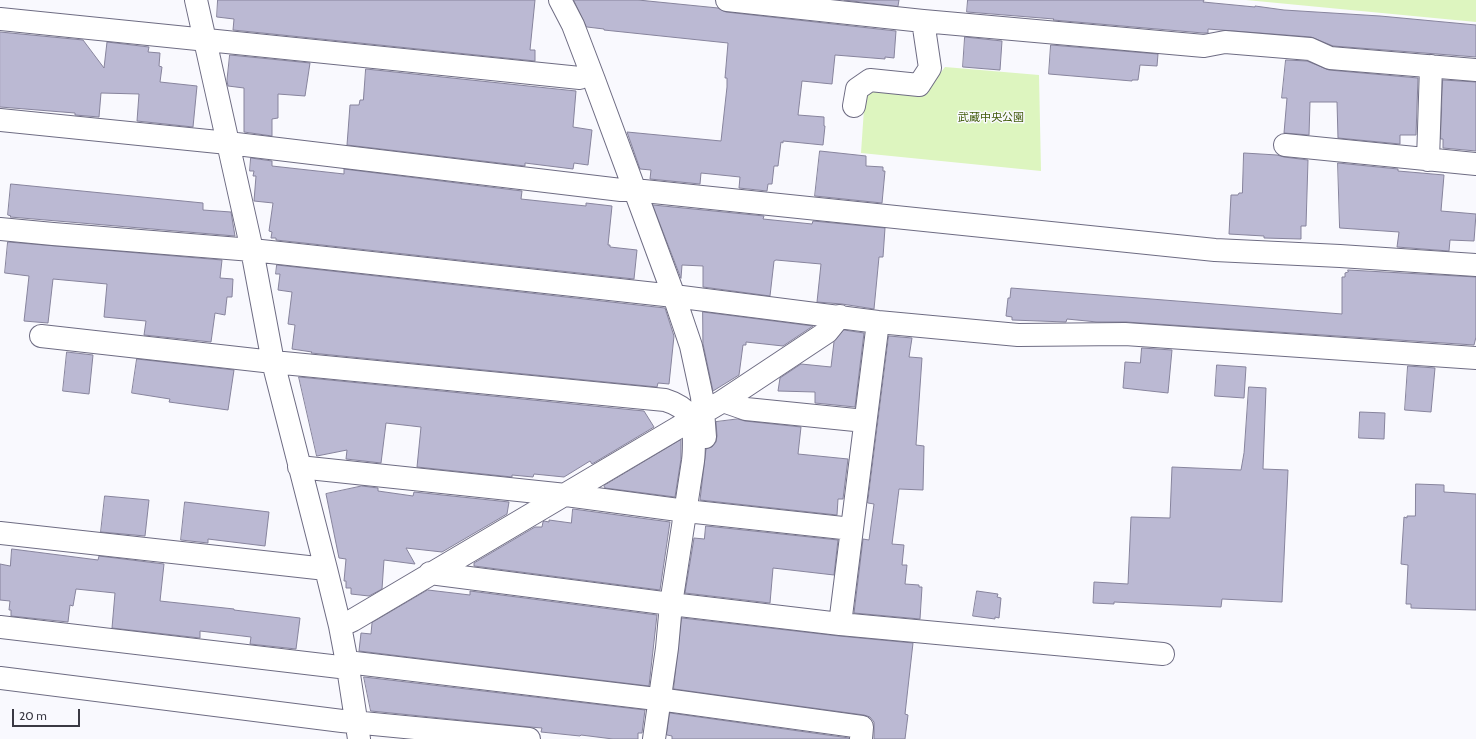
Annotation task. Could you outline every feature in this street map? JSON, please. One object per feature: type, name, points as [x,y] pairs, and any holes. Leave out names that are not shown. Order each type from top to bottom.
[{"type":"street","points":[[196,0],[252,250],[272,362],[340,626],[348,665],[358,731]]},
{"type":"street","points":[[544,0],[562,34],[576,73],[580,78],[627,190]]},
{"type":"street","points":[[560,0],[573,25],[592,73],[627,190],[625,198],[656,287],[667,296],[684,366],[688,396],[693,413],[693,511],[678,605],[667,648],[666,701],[669,739]]},
{"type":"street","points":[[727,0],[923,21],[1204,46],[1225,42],[1310,49],[1330,58],[1476,70]]},
{"type":"street","points":[[0,19],[580,78]]},
{"type":"street","points":[[854,106],[857,89],[870,80],[919,85],[930,68],[923,21]]},
{"type":"street","points":[[1428,160],[1431,66]]},
{"type":"street","points":[[0,120],[228,143],[627,190],[1215,250],[1476,265]]},
{"type":"street","points":[[1285,145],[1476,164]]},
{"type":"street","points":[[0,229],[252,250],[667,296],[840,316],[878,322],[1018,335],[1125,334],[1476,358]]},
{"type":"street","points":[[340,626],[566,495],[693,413],[722,401],[826,332],[840,316]]},
{"type":"street","points":[[840,624],[878,322]]},
{"type":"street","points":[[42,336],[272,362],[665,400],[693,413]]},
{"type":"street","points":[[722,401],[746,409],[865,421]]},
{"type":"street","points":[[299,467],[566,495],[693,511],[852,528]]},
{"type":"street","points":[[0,533],[326,569]]},
{"type":"street","points":[[430,573],[840,624],[1163,654]]},
{"type":"street","points":[[0,627],[666,701],[862,727],[861,739]]},
{"type":"street","points":[[0,678],[358,731],[529,739]]},
{"type":"street","points":[[654,739],[666,701]]},
{"type":"green space","points":[[1246,0],[1476,0],[1476,22]]},
{"type":"green space","name":"武蔵中央公園","points":[[945,67],[1039,75],[1041,171],[861,153],[865,94],[872,87],[926,91]]},
{"type":"building","points":[[218,0],[535,0],[530,50],[535,50],[535,61],[233,30],[234,19],[217,17]]},
{"type":"building","points":[[574,0],[638,0],[718,8],[726,12],[896,31],[894,58],[885,57],[885,59],[835,55],[832,84],[802,81],[798,115],[824,117],[825,126],[823,145],[781,142],[778,166],[774,166],[772,184],[768,184],[767,191],[739,188],[740,177],[701,173],[700,184],[650,179],[651,170],[640,169],[627,132],[721,141],[727,87],[727,78],[725,78],[728,43],[587,27]]},
{"type":"building","points":[[844,0],[899,0],[898,6]]},
{"type":"building","points":[[968,0],[1204,0],[1203,2],[1284,10],[1380,16],[1476,25],[1476,57],[1333,46],[1311,37],[1208,29],[1208,33],[1203,33],[967,12]]},
{"type":"building","points":[[0,32],[83,40],[104,68],[107,42],[149,47],[148,52],[160,53],[159,66],[162,67],[160,82],[197,86],[193,127],[137,121],[139,94],[101,93],[99,117],[75,115],[75,113],[0,107]]},
{"type":"building","points":[[965,37],[1002,41],[1000,70],[963,67]]},
{"type":"building","points":[[1051,45],[1158,54],[1157,66],[1140,65],[1138,80],[1132,81],[1049,74]]},
{"type":"building","points":[[230,55],[310,63],[305,96],[278,94],[278,118],[272,119],[272,136],[244,132],[244,88],[228,86],[227,81]]},
{"type":"building","points":[[1286,60],[1307,61],[1329,70],[1418,78],[1416,135],[1400,135],[1400,144],[1338,138],[1337,102],[1310,102],[1309,135],[1284,133],[1287,98],[1282,98]]},
{"type":"building","points":[[366,69],[576,91],[573,127],[592,130],[588,165],[574,163],[573,169],[525,163],[525,166],[347,145],[350,105],[359,105],[360,100],[363,100]]},
{"type":"building","points":[[1443,80],[1476,82],[1476,151],[1443,148],[1443,139],[1441,139]]},
{"type":"building","points":[[820,151],[866,156],[866,166],[883,167],[883,171],[885,171],[882,203],[815,196]]},
{"type":"building","points":[[1244,153],[1277,155],[1308,160],[1306,226],[1301,226],[1301,239],[1264,238],[1264,236],[1229,234],[1231,195],[1238,195],[1239,193],[1242,193]]},
{"type":"building","points":[[251,158],[272,161],[272,166],[344,174],[344,169],[522,191],[521,199],[586,206],[586,203],[612,206],[608,245],[610,245],[610,247],[637,250],[634,279],[276,240],[276,238],[271,238],[272,232],[269,231],[273,203],[254,201],[256,176],[253,176],[254,171],[250,171]]},
{"type":"building","points":[[1338,163],[1444,175],[1441,211],[1476,214],[1474,241],[1450,240],[1449,251],[1397,247],[1399,232],[1340,228]]},
{"type":"building","points":[[11,184],[203,203],[203,210],[231,212],[235,236],[10,217],[11,216],[8,215]]},
{"type":"building","points":[[653,205],[764,216],[763,219],[812,224],[813,221],[885,228],[883,257],[879,257],[874,309],[817,302],[821,264],[774,261],[770,296],[703,287],[703,266],[682,265],[681,278]]},
{"type":"building","points":[[8,242],[222,260],[220,278],[233,279],[232,297],[227,297],[225,315],[215,313],[211,342],[144,335],[146,321],[104,317],[107,284],[53,279],[48,323],[24,321],[29,276],[5,273]]},
{"type":"building","points":[[277,265],[665,308],[674,336],[669,384],[658,383],[657,387],[311,353],[312,352],[292,349],[295,325],[288,324],[292,292],[278,290],[280,274],[276,274]]},
{"type":"building","points":[[1348,270],[1476,277],[1476,337],[1474,345],[1126,322],[1097,322],[1067,319],[1066,322],[1012,320],[1012,317],[1006,316],[1011,288],[1342,314],[1342,277],[1345,277],[1345,273],[1348,272]]},
{"type":"building","points":[[703,312],[813,326],[783,346],[746,342],[746,345],[743,345],[739,375],[713,391],[703,344]]},
{"type":"building","points":[[844,330],[864,333],[855,407],[815,403],[815,392],[778,391],[780,378],[801,364],[831,367],[834,342]]},
{"type":"building","points":[[889,336],[912,338],[909,357],[922,358],[916,445],[924,446],[923,490],[899,489],[892,544],[904,545],[902,565],[907,565],[905,584],[919,585],[919,587],[922,587],[920,619],[854,613],[863,539],[869,540],[874,504],[868,503]]},
{"type":"building","points":[[1142,348],[1172,350],[1168,393],[1123,388],[1125,362],[1140,363]]},
{"type":"building","points":[[67,352],[93,355],[89,394],[63,391]]},
{"type":"building","points":[[137,359],[234,370],[228,410],[169,402],[170,399],[132,393]]},
{"type":"building","points":[[1217,365],[1246,367],[1244,398],[1215,396]]},
{"type":"building","points":[[1408,366],[1435,368],[1431,412],[1405,410]]},
{"type":"building","points":[[299,377],[644,411],[654,427],[592,464],[590,461],[564,477],[534,474],[533,477],[512,475],[512,477],[417,467],[421,427],[386,423],[381,463],[346,459],[347,450],[317,456]]},
{"type":"building","points":[[1249,387],[1266,388],[1263,469],[1288,470],[1282,602],[1222,599],[1221,607],[1114,602],[1114,604],[1093,603],[1094,582],[1128,584],[1131,517],[1170,518],[1172,467],[1241,470],[1244,453]]},
{"type":"building","points":[[1360,412],[1385,413],[1384,439],[1359,438]]},
{"type":"building","points":[[738,419],[801,427],[798,454],[848,459],[843,499],[838,499],[837,515],[700,500],[706,449],[712,447],[716,442],[716,422]]},
{"type":"building","points":[[681,440],[681,459],[675,497],[605,488],[604,486]]},
{"type":"building","points":[[1416,484],[1444,485],[1444,492],[1476,494],[1476,610],[1411,608],[1411,604],[1406,604],[1408,565],[1401,564],[1404,517],[1407,518],[1407,516],[1415,516]]},
{"type":"building","points":[[362,486],[378,488],[378,491],[413,496],[414,492],[509,502],[507,514],[442,552],[406,548],[415,564],[384,560],[382,589],[369,596],[351,594],[351,588],[346,588],[346,581],[344,581],[346,559],[339,558],[326,494]]},
{"type":"building","points":[[105,496],[149,500],[145,536],[101,532]]},
{"type":"building","points":[[185,502],[269,512],[265,546],[208,539],[208,543],[181,540]]},
{"type":"building","points":[[573,509],[670,522],[660,590],[474,566],[474,563],[535,527],[542,527],[544,521],[549,522],[549,520],[571,523]]},
{"type":"building","points":[[706,526],[838,540],[834,575],[773,568],[770,603],[685,593],[694,538],[704,539]]},
{"type":"building","points":[[12,549],[98,560],[99,556],[164,564],[160,601],[300,618],[296,649],[250,644],[251,637],[200,631],[200,638],[112,628],[115,593],[76,589],[73,606],[70,605],[68,622],[11,616],[11,610],[9,610],[10,601],[0,600],[0,564],[10,566]]},
{"type":"building","points":[[428,590],[470,595],[470,591],[657,615],[649,686],[359,651],[361,633],[371,634],[372,623]]},
{"type":"building","points":[[977,591],[998,594],[997,597],[1001,598],[999,618],[995,617],[995,619],[973,616]]},
{"type":"building","points":[[682,618],[913,643],[905,714],[908,715],[905,739],[874,739],[874,722],[870,717],[864,715],[674,689]]},
{"type":"building","points":[[364,677],[645,710],[642,733],[638,733],[638,739],[613,739],[541,732],[542,728],[371,711]]},
{"type":"building","points":[[670,713],[849,739],[672,739],[672,736],[667,735]]}]
